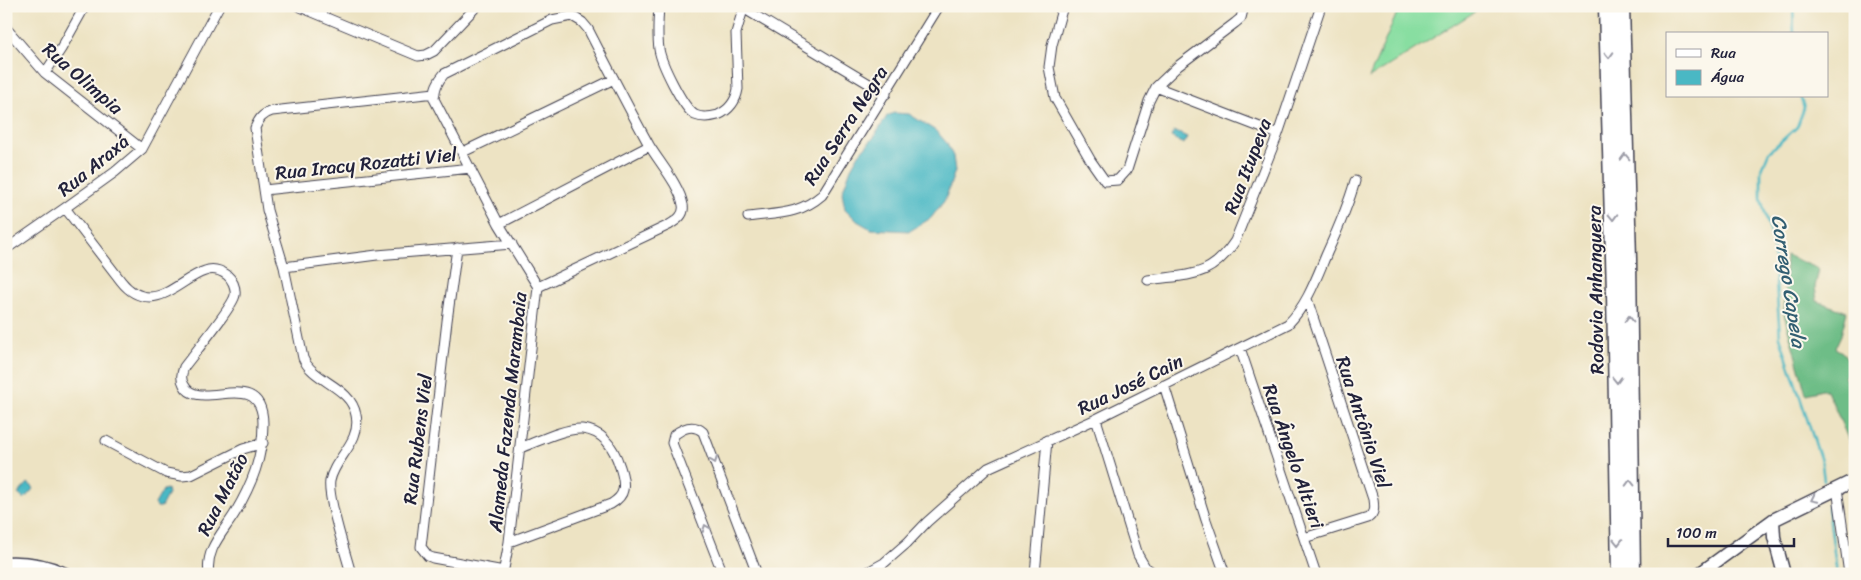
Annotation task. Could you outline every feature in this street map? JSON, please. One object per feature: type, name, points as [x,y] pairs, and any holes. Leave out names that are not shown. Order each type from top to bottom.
[{"type":"highway","name":"Rodovia Anhanguera","points":[[1607,6],[1620,574]]},
{"type":"highway","name":"Rodovia Anhanguera","points":[[1621,6],[1628,259],[1632,574]]},
{"type":"highway","points":[[1631,511],[1643,574]]},
{"type":"main road","points":[[1699,574],[1773,520],[1855,480]]},
{"type":"main road","points":[[1773,520],[1774,536],[1784,574]]},
{"type":"main road","points":[[1748,537],[1763,534],[1774,536]]},
{"type":"main road","points":[[6,563],[36,564],[65,574]]},
{"type":"street","points":[[46,73],[85,6]]},
{"type":"street","name":"Rua Araxá","points":[[6,249],[121,167],[142,149],[219,6]]},
{"type":"street","points":[[298,6],[318,10],[406,52],[422,56],[434,51],[477,6]]},
{"type":"street","points":[[659,6],[658,39],[663,64],[686,105],[694,114],[703,117],[723,113],[731,106],[736,97],[738,89],[736,33],[744,7],[886,94]]},
{"type":"street","name":"Rua Serra Negra","points":[[748,217],[799,210],[812,204],[822,195],[939,6]]},
{"type":"street","points":[[1063,6],[1052,45],[1050,67],[1055,98],[1091,161],[1105,181],[1118,180],[1128,170],[1148,101],[1156,87],[1178,66],[1241,18],[1244,6]]},
{"type":"street","name":"Rua Itupeva","points":[[1148,280],[1198,273],[1215,265],[1226,256],[1235,242],[1278,134],[1320,6]]},
{"type":"street","points":[[351,574],[331,496],[330,481],[354,438],[356,414],[346,395],[307,366],[303,358],[284,267],[267,210],[255,128],[259,119],[265,113],[434,96],[436,84],[444,74],[552,20],[572,16],[582,22],[588,29],[649,146],[679,192],[684,210],[681,216],[669,225],[538,287]]},
{"type":"street","name":"Rua Olimpia","points":[[6,28],[46,73],[142,149]]},
{"type":"street","points":[[462,152],[614,79]]},
{"type":"street","points":[[1156,87],[1278,134]]},
{"type":"street","name":"Alameda Fazenda Marambaia","points":[[434,96],[499,224],[538,287],[509,542],[503,573]]},
{"type":"street","points":[[499,224],[649,146]]},
{"type":"street","name":"Rua Iracy Rozatti Viel","points":[[264,190],[471,168]]},
{"type":"street","name":"Rua José Cain","points":[[864,574],[884,563],[988,468],[1096,419],[1288,324],[1298,314],[1307,300],[1349,202],[1355,181]]},
{"type":"street","name":"Rua Matão","points":[[65,208],[124,285],[137,295],[148,297],[159,295],[207,270],[221,271],[227,275],[235,287],[234,301],[184,367],[182,381],[185,388],[194,394],[240,392],[251,396],[260,404],[261,410],[263,443],[260,456],[235,512],[210,553],[208,563],[209,574]]},
{"type":"street","points":[[284,267],[377,255],[512,244]]},
{"type":"street","name":"Rua Rubens Viel","points":[[457,248],[421,547],[428,556],[433,558],[503,573]]},
{"type":"street","name":"Rua Antônio Viel","points":[[1304,538],[1368,518],[1372,515],[1374,509],[1373,499],[1307,300]]},
{"type":"street","name":"Rua Ângelo Altieri","points":[[1240,348],[1316,574]]},
{"type":"street","points":[[1164,385],[1225,574]]},
{"type":"street","points":[[1096,419],[1138,554],[1144,567],[1155,574]]},
{"type":"street","points":[[724,574],[672,443],[674,435],[691,427],[698,428],[703,432],[757,574]]},
{"type":"street","points":[[509,542],[611,504],[624,491],[624,479],[617,457],[612,446],[599,435],[584,429],[573,429],[520,448]]},
{"type":"street","points":[[1035,574],[1047,440]]},
{"type":"street","points":[[106,441],[166,473],[182,476],[191,475],[243,450],[263,443]]},
{"type":"street","points":[[1837,488],[1849,574]]},
{"type":"green space","points":[[1400,6],[1484,6],[1369,78]]},
{"type":"green space","points":[[1786,255],[1819,269],[1815,287],[1817,301],[1847,312],[1841,335],[1835,348],[1842,352],[1851,363],[1851,370],[1844,377],[1855,390],[1855,405],[1851,408],[1855,420],[1855,447],[1852,448],[1827,390],[1806,394],[1784,314]]},
{"type":"water","points":[[894,113],[909,114],[936,131],[946,142],[953,156],[955,171],[945,200],[931,218],[910,231],[871,229],[857,221],[845,209],[842,193],[851,168],[859,154],[874,137],[887,116]]},
{"type":"water","points":[[1174,131],[1187,137],[1184,144],[1171,137]]},
{"type":"water","points":[[28,483],[34,488],[24,499],[18,494]]},
{"type":"water","points":[[167,489],[168,494],[161,507],[157,507],[155,504],[163,490]]},
{"type":"waterway","name":"Corrego Capela","points":[[1793,6],[1794,32]]},
{"type":"waterway","name":"Corrego Capela","points":[[1801,98],[1804,108],[1797,127],[1769,152],[1761,171],[1761,199],[1773,242],[1780,337],[1822,464],[1824,481]]},
{"type":"waterway","name":"Corrego Capela","points":[[1828,506],[1837,574]]}]
